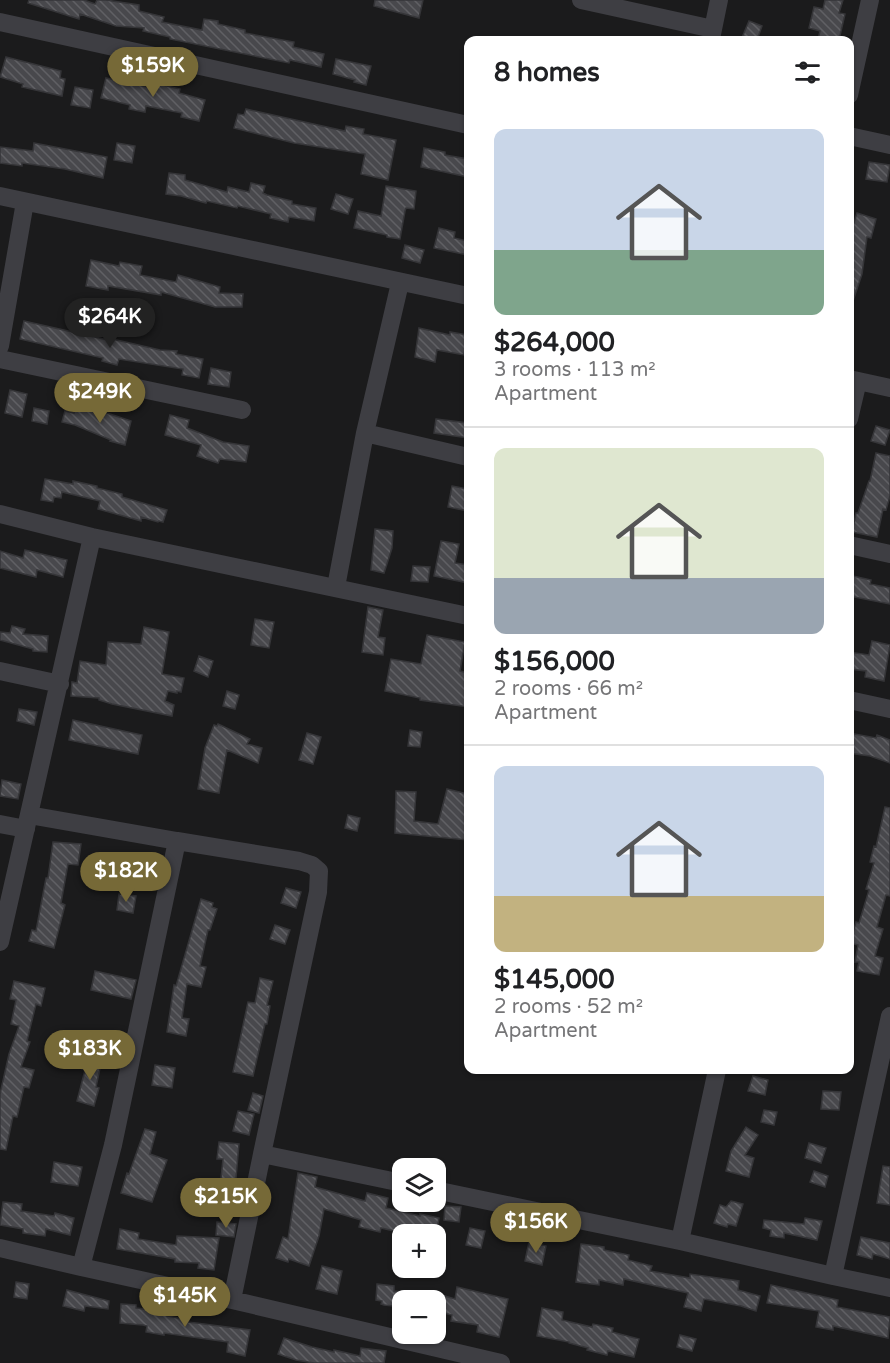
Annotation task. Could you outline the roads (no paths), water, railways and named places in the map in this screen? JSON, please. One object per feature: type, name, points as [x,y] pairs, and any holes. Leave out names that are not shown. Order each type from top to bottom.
[{"type":"street","points":[[581,0],[712,35],[719,0]]},
{"type":"street","points":[[854,72],[870,0]]},
{"type":"street","points":[[0,22],[464,124]]},
{"type":"street","points":[[854,137],[890,145]]},
{"type":"street","points":[[0,196],[464,295]]},
{"type":"street","points":[[0,346],[25,202]]},
{"type":"street","points":[[336,587],[365,434],[400,283]]},
{"type":"street","points":[[0,359],[242,410]]},
{"type":"street","points":[[854,380],[890,388]]},
{"type":"street","points":[[365,434],[464,456]]},
{"type":"street","points":[[0,514],[92,537],[464,615]]},
{"type":"street","points":[[0,942],[92,537]]},
{"type":"street","points":[[854,546],[890,554]]},
{"type":"street","points":[[0,671],[60,684]]},
{"type":"street","points":[[854,701],[890,709]]},
{"type":"street","points":[[0,824],[28,822],[177,841],[299,861],[312,865],[319,871],[318,892],[232,1300]]},
{"type":"street","points":[[81,1267],[113,1145],[177,841]]},
{"type":"street","points":[[833,1276],[890,1016]]},
{"type":"street","points":[[680,1241],[716,1074]]},
{"type":"street","points":[[262,1154],[392,1181]]},
{"type":"street","points":[[446,1192],[890,1288]]},
{"type":"street","points":[[0,1248],[501,1363]]}]
